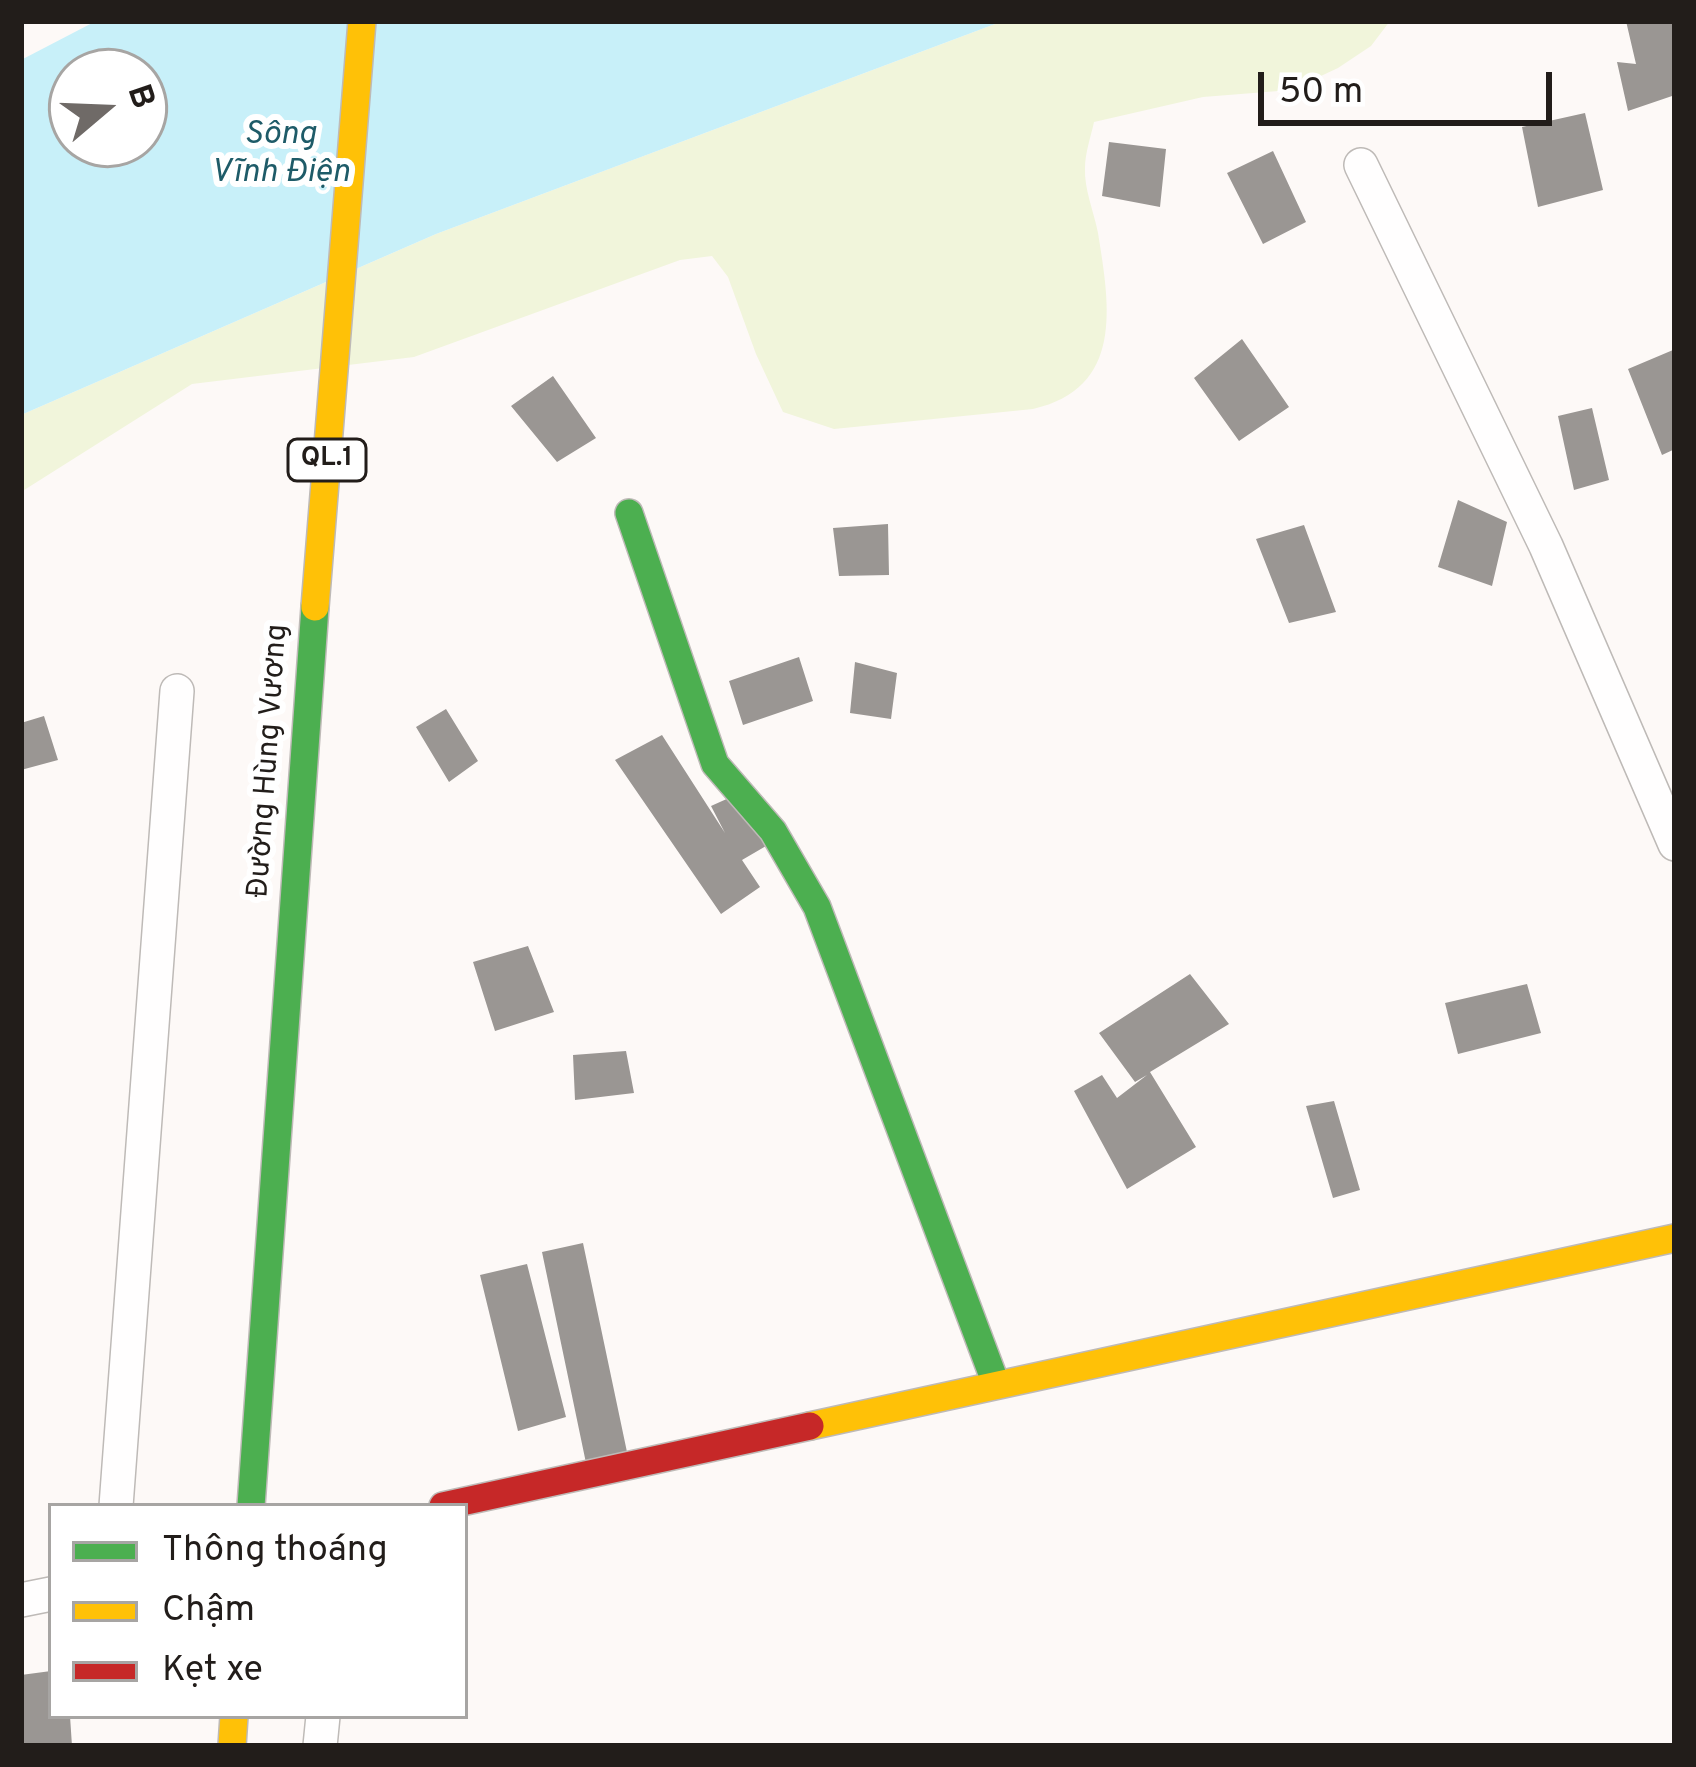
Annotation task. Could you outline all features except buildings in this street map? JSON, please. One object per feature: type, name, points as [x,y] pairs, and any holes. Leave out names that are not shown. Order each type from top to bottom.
[{"type":"main road","name":"Đường Hùng Vương","points":[[251,1503],[292,898],[362,21]]},
{"type":"main road","points":[[629,513],[716,764],[773,831],[817,907],[996,1384]]},
{"type":"main road","points":[[457,1503],[1675,1238]]},
{"type":"street","points":[[1361,165],[1546,546],[1675,844]]},
{"type":"street","points":[[116,1503],[177,691]]},
{"type":"green space","points":[[1003,21],[1390,21],[1371,46],[1291,90],[1203,97],[1094,122],[1085,176],[1106,289],[1104,341],[1097,364],[1083,383],[1062,398],[1033,409],[834,429],[783,412],[728,277],[712,256],[680,260],[414,357],[192,384],[21,492],[21,415],[436,234]]},
{"type":"water","name":"Sông Vĩnh Điện","points":[[96,21],[1003,21],[436,234],[21,415],[21,60]]},
{"type":"traffic: fast","points":[[629,513],[715,764],[773,831],[817,907],[996,1384]]},
{"type":"traffic: fast","points":[[251,1503],[315,607]]},
{"type":"traffic: slow","points":[[315,607],[362,21]]},
{"type":"traffic: slow","points":[[810,1426],[1675,1238]]},
{"type":"traffic: slow","points":[[232,1746],[234,1719]]},
{"type":"traffic: jam","points":[[457,1503],[810,1426]]}]
